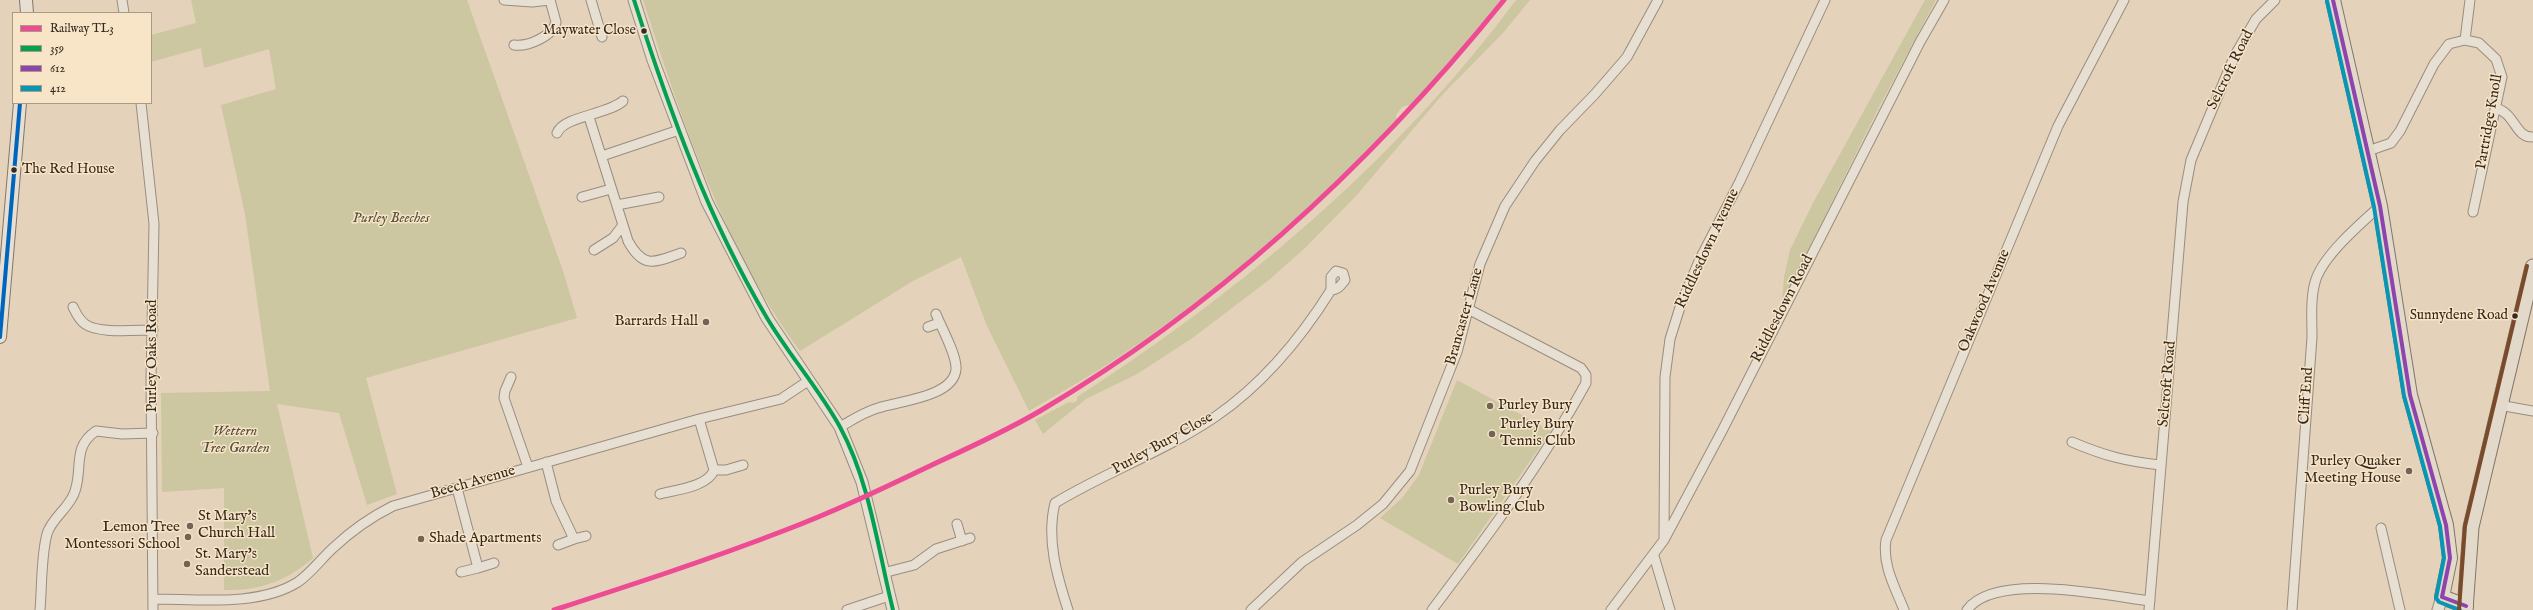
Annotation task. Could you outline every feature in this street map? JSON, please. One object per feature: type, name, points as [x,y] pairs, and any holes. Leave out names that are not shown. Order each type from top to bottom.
[{"type":"highway","points":[[2466,608],[2471,527],[2499,405],[2531,286],[2533,267]]},
{"type":"main road","points":[[26,0],[27,12]]},
{"type":"main road","points":[[2333,0],[2380,206],[2410,395],[2446,525],[2450,558],[2440,604],[2466,608]]},
{"type":"main road","points":[[0,337],[4,259],[20,104]]},
{"type":"street","points":[[122,0],[124,12]]},
{"type":"street","points":[[504,0],[532,2],[550,0],[556,22],[551,32],[522,46],[514,45]]},
{"type":"street","points":[[591,0],[602,38]]},
{"type":"street","points":[[634,0],[679,130],[707,202],[747,284],[808,381],[840,428],[862,482],[893,610]]},
{"type":"street","name":"Brancaster Lane","points":[[1251,610],[1302,562],[1357,525],[1383,504],[1400,485],[1418,454],[1437,406],[1457,352],[1480,264],[1504,206],[1535,161],[1560,130],[1608,80],[1627,57],[1658,0]]},
{"type":"street","name":"Riddlesdown Avenue","points":[[1664,540],[1665,377],[1670,339],[1681,304],[1700,261],[1740,181],[1825,0]]},
{"type":"street","name":"Riddlesdown Road","points":[[1611,610],[1654,556],[1664,540],[1722,431],[1920,42],[1944,0]]},
{"type":"street","name":"Oakwood Avenue","points":[[1904,610],[1886,565],[1884,552],[1886,540],[2058,126],[2124,0]]},
{"type":"street","name":"Selcroft Road","points":[[1968,610],[1987,596],[2016,588],[2044,588],[2150,606],[2160,465],[2183,202],[2191,160],[2235,55],[2256,20],[2275,0]]},
{"type":"street","points":[[2368,151],[2391,143],[2400,131],[2441,52],[2449,44],[2465,40],[2470,0]]},
{"type":"street","name":"Partridge Knoll","points":[[2465,40],[2474,41],[2484,46],[2499,64],[2502,77],[2474,212]]},
{"type":"street","points":[[557,133],[564,124],[614,108],[623,101]]},
{"type":"street","name":"Purley Oaks Road","points":[[141,104],[154,224],[154,610]]},
{"type":"street","points":[[2496,108],[2505,111],[2518,131],[2533,137]]},
{"type":"street","points":[[589,117],[616,205],[634,251],[648,262],[655,262],[681,253]]},
{"type":"street","points":[[602,156],[679,130]]},
{"type":"street","points":[[582,197],[612,189]]},
{"type":"street","points":[[616,205],[659,197]]},
{"type":"street","name":"Cliff End","points":[[2292,610],[2311,345],[2312,302],[2316,279],[2337,247],[2380,206]]},
{"type":"street","points":[[594,250],[613,238],[623,225]]},
{"type":"street","name":"Purley Bury Close","points":[[1068,610],[1056,572],[1050,520],[1055,503],[1214,417],[1241,397],[1287,352],[1331,290]]},
{"type":"street","points":[[73,306],[78,317],[85,325],[96,329],[153,330]]},
{"type":"street","points":[[1432,610],[1475,554],[1561,428],[1586,383],[1586,375],[1581,368],[1468,309]]},
{"type":"street","points":[[840,428],[877,408],[929,395],[945,388],[953,379],[956,368],[936,314]]},
{"type":"street","points":[[928,327],[939,323]]},
{"type":"street","points":[[511,377],[504,391],[504,398],[528,467]]},
{"type":"street","name":"Beech Avenue","points":[[154,599],[230,599],[258,596],[280,589],[298,582],[333,547],[368,519],[393,506],[699,419],[781,399],[808,381]]},
{"type":"street","points":[[2499,405],[2533,411]]},
{"type":"street","points":[[699,419],[714,470]]},
{"type":"street","points":[[40,610],[47,534],[54,522],[72,501],[76,490],[80,450],[86,437],[96,430],[122,434],[153,433]]},
{"type":"street","points":[[2072,442],[2104,456],[2127,461],[2160,465]]},
{"type":"street","points":[[546,462],[556,501],[574,539]]},
{"type":"street","points":[[660,494],[703,481],[714,470],[726,470],[743,465]]},
{"type":"street","points":[[457,488],[478,568]]},
{"type":"street","points":[[883,573],[914,565],[934,551],[966,539],[957,524]]},
{"type":"street","points":[[2381,528],[2400,610]]},
{"type":"street","points":[[558,545],[586,536]]},
{"type":"street","points":[[1654,556],[1670,610]]},
{"type":"street","points":[[461,572],[494,563]]},
{"type":"street","points":[[847,610],[889,596]]},
{"type":"green space","name":"Purley Beeches","points":[[191,0],[467,0],[563,271],[577,318],[366,378],[397,494],[367,505],[339,413],[277,404],[313,558],[293,573],[272,583],[249,589],[237,590],[224,590],[224,488],[162,492],[161,393],[270,391],[245,214],[221,105],[276,89],[269,49],[204,68],[201,48],[152,62],[152,35],[196,23]]},
{"type":"green space","points":[[643,0],[1501,0],[1413,104],[1402,107],[1396,115],[1397,120],[1329,188],[1257,253],[1181,313],[1142,341],[1093,374],[1029,411],[987,326],[961,257],[913,281],[800,351],[773,312],[749,271],[727,227],[690,137]]},
{"type":"green space","points":[[1516,0],[1530,0],[1503,33],[1443,94],[1356,196],[1306,247],[1269,280],[1191,339],[1137,374],[1086,399],[1043,434],[1035,420],[1069,402],[1073,403],[1077,401],[1077,397],[1139,356],[1199,312],[1258,266],[1314,218],[1369,167],[1421,114],[1470,58]]},
{"type":"green space","points":[[1925,0],[1936,0],[1878,109],[1782,303],[1784,277],[1790,250],[1813,203]]},
{"type":"green space","points":[[1457,380],[1551,431],[1458,564],[1380,518],[1402,498],[1419,475]]},
{"type":"rail line","name":"TL3","points":[[554,610],[641,582],[726,552],[842,507],[975,445],[1014,425],[1040,411],[1106,370],[1170,325],[1231,277],[1290,226],[1347,173],[1402,118],[1454,60],[1504,0]]},
{"type":"transit line","name":"359","points":[[634,0],[676,122],[708,203],[726,242],[767,318],[832,413],[850,448],[866,493],[893,610]]},
{"type":"transit line","name":"612","points":[[2333,0],[2380,206],[2410,395],[2446,525],[2450,558],[2442,597],[2466,606]]},
{"type":"transit line","name":"412","points":[[2327,1],[2374,207],[2404,396],[2440,526],[2444,558],[2436,598],[2439,602],[2460,610]]},
{"type":"transit line","points":[[0,337],[20,104]]},
{"type":"transit line","points":[[2459,610],[2465,526],[2527,266]]},
{"type":"place","name":"Maywater Close","points":[[644,31]]},
{"type":"place","name":"The Red House","points":[[14,170]]},
{"type":"place","name":"Sunnydene Road","points":[[2515,316]]},
{"type":"place","name":"Barrards Hall","points":[[706,322]]},
{"type":"place","name":"Purley Bury","points":[[1490,406]]},
{"type":"place","name":"Purley Bury Tennis Club","points":[[1492,434]]},
{"type":"place","name":"Purley Quaker Meeting House","points":[[2409,471]]},
{"type":"place","name":"Purley Bury Bowling Club","points":[[1451,500]]},
{"type":"place","name":"St Mary's Church Hall","points":[[190,526]]},
{"type":"place","name":"Lemon Tree Montessori School","points":[[188,537]]},
{"type":"place","name":"Shade Apartments","points":[[421,539]]},
{"type":"place","name":"St. Mary's Sanderstead","points":[[187,564]]},
{"type":"park label","name":"Wettern Tree Garden","points":[[235,440]]}]
